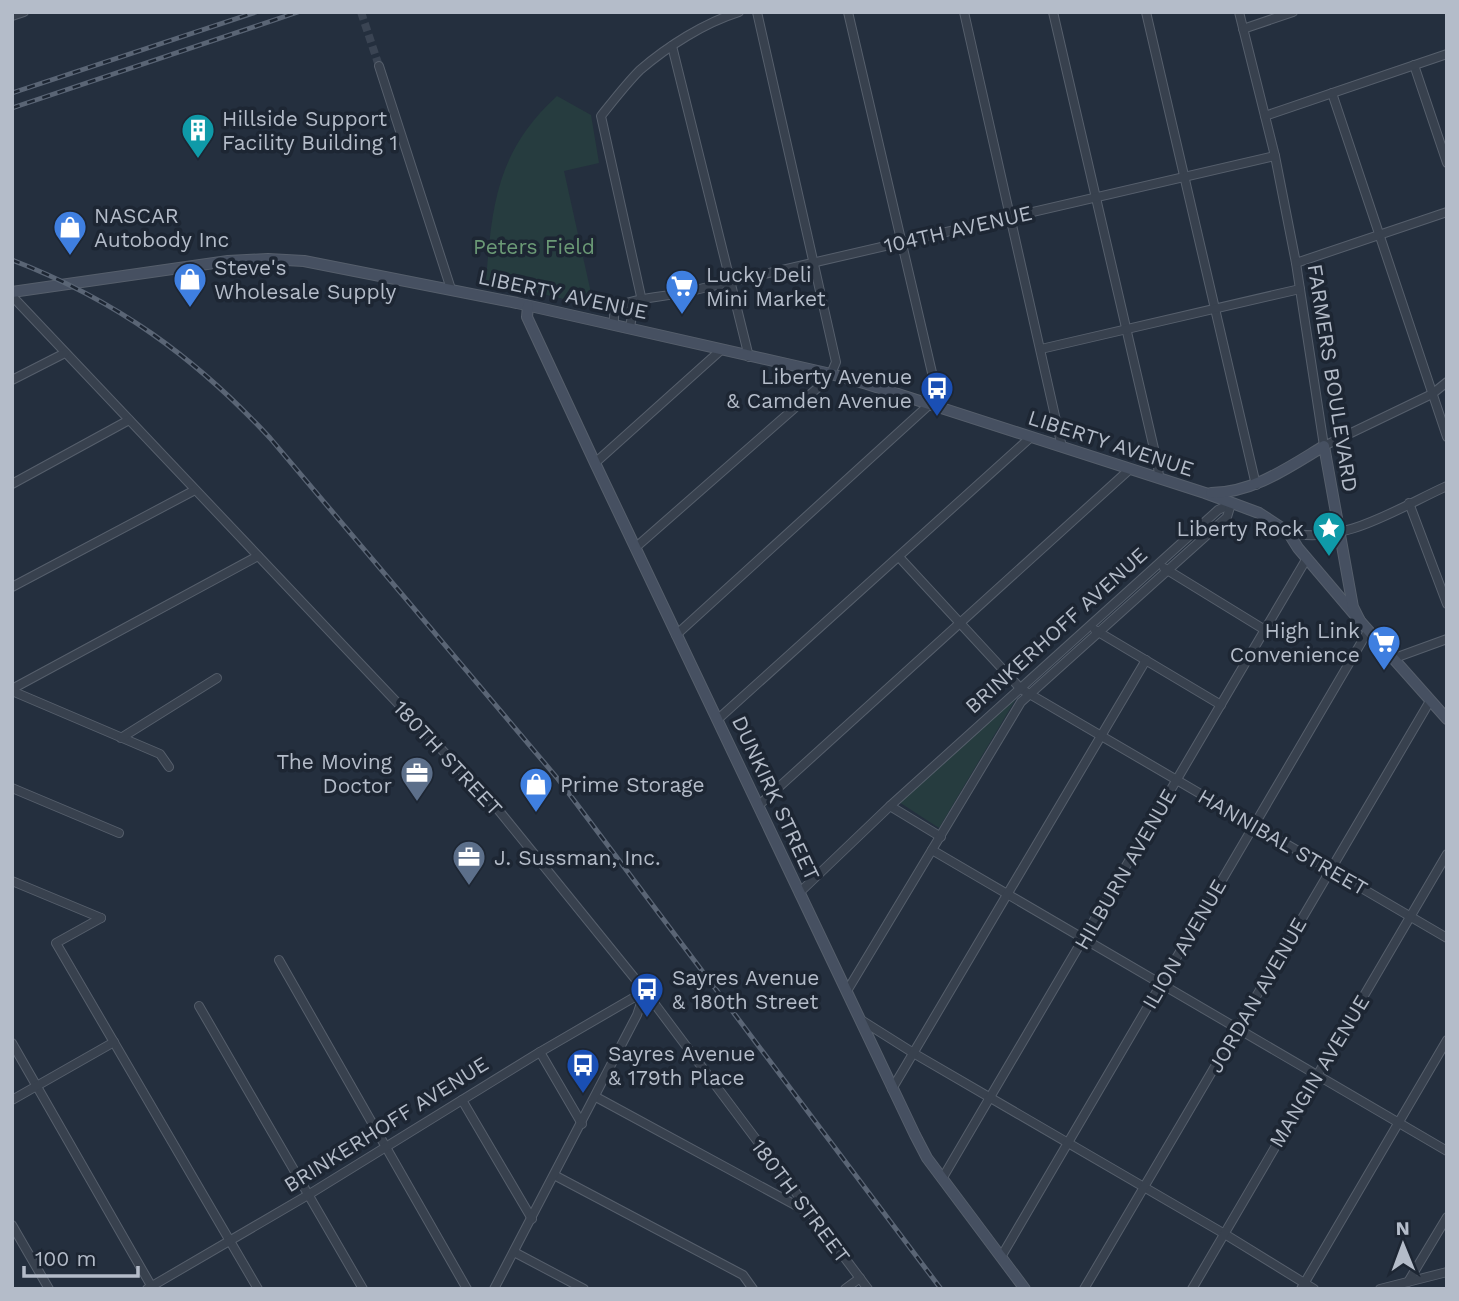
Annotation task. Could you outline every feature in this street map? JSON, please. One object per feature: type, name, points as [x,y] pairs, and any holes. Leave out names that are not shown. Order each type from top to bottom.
[{"type":"main road","name":"LIBERTY AVENUE","points":[[12,294],[213,262],[268,259],[329,265],[451,289],[831,374],[1159,478],[1258,513],[1288,532],[1360,621]]},
{"type":"main road","name":"DUNKIRK STREET","points":[[528,306],[527,317],[595,464],[862,1020],[892,1089],[927,1158],[1025,1289]]},
{"type":"main road","points":[[1205,493],[1226,493],[1256,485],[1324,446]]},
{"type":"main road","name":"FARMERS BOULEVARD","points":[[1324,446],[1350,598],[1360,621],[1447,719]]},
{"type":"street","points":[[630,327],[632,316],[642,301],[601,116],[638,72],[672,46],[710,24],[739,12]]},
{"type":"street","points":[[635,548],[831,374],[836,362],[757,12]]},
{"type":"street","points":[[676,635],[935,406],[848,12]]},
{"type":"street","points":[[964,12],[1062,447]]},
{"type":"street","points":[[1053,12],[1159,478]]},
{"type":"street","points":[[1146,12],[1256,485]]},
{"type":"street","name":"FARMERS BOULEVARD","points":[[1239,12],[1275,156],[1296,263],[1324,446]]},
{"type":"street","points":[[1243,29],[1293,12]]},
{"type":"street","points":[[672,46],[749,356]]},
{"type":"street","points":[[1265,116],[1447,54]]},
{"type":"street","points":[[1414,65],[1447,163]]},
{"type":"street","points":[[379,66],[451,289]]},
{"type":"street","points":[[1332,93],[1447,437]]},
{"type":"street","name":"104TH AVENUE","points":[[614,324],[618,306],[1275,156]]},
{"type":"street","points":[[1296,263],[1447,212]]},
{"type":"street","points":[[1041,349],[1300,289]]},
{"type":"street","name":"180TH STREET","points":[[12,294],[496,807],[645,991],[868,1289]]},
{"type":"street","points":[[595,464],[721,350]]},
{"type":"street","points":[[12,380],[65,353]]},
{"type":"street","points":[[1324,446],[1432,394],[1447,382]]},
{"type":"street","points":[[12,484],[129,421]]},
{"type":"street","points":[[717,720],[1031,437]]},
{"type":"street","points":[[758,806],[1130,469]]},
{"type":"street","name":"LIBERTY AVENUE","points":[[1288,532],[1306,535],[1350,531],[1447,486]]},
{"type":"street","points":[[12,587],[195,490]]},
{"type":"street","points":[[1409,503],[1447,604]]},
{"type":"street","name":"BRINKERHOFF AVENUE","points":[[799,893],[890,806],[1158,564],[1218,510],[1231,504]]},
{"type":"street","name":"BRINKERHOFF AVENUE","points":[[847,991],[1021,702],[1227,517],[1231,504]]},
{"type":"street","points":[[12,690],[258,556]]},
{"type":"street","name":"HANNIBAL STREET","points":[[899,557],[1021,689],[1447,938]]},
{"type":"street","name":"HILBURN AVENUE","points":[[942,1179],[1307,558]]},
{"type":"street","points":[[1158,564],[1265,630]]},
{"type":"street","points":[[1090,626],[1221,705]]},
{"type":"street","name":"ILION AVENUE","points":[[1001,1257],[1368,631]]},
{"type":"street","points":[[1392,659],[1447,639]]},
{"type":"street","points":[[892,1089],[1146,660]]},
{"type":"street","points":[[121,738],[217,678]]},
{"type":"street","points":[[12,690],[160,754],[169,767]]},
{"type":"street","name":"JORDAN AVENUE","points":[[1084,1289],[1430,701]]},
{"type":"street","points":[[12,788],[119,832]]},
{"type":"street","points":[[890,806],[941,837]]},
{"type":"street","points":[[932,850],[1447,1151]]},
{"type":"street","name":"MANGIN AVENUE","points":[[1192,1289],[1447,854]]},
{"type":"street","points":[[12,881],[101,918],[56,943],[258,1289]]},
{"type":"street","points":[[279,960],[467,1289]]},
{"type":"street","points":[[495,1289],[596,1097],[637,1015],[645,991]]},
{"type":"street","name":"BRINKERHOFF AVENUE","points":[[151,1288],[645,991]]},
{"type":"street","points":[[199,1006],[363,1289]]},
{"type":"street","points":[[862,1020],[892,1041],[1223,1233],[1303,1286],[1314,1289]]},
{"type":"street","points":[[1303,1286],[1447,1040]]},
{"type":"street","points":[[871,1042],[892,1041]]},
{"type":"street","points":[[12,1100],[114,1042]]},
{"type":"street","points":[[12,1043],[151,1288]]},
{"type":"street","points":[[540,1052],[582,1124]]},
{"type":"street","points":[[596,1097],[811,1214]]},
{"type":"street","points":[[462,1100],[531,1219]]},
{"type":"street","points":[[554,1175],[743,1275],[753,1289]]},
{"type":"street","points":[[1408,1282],[1447,1217]]},
{"type":"street","points":[[12,1225],[49,1289]]},
{"type":"street","points":[[514,1252],[584,1289]]},
{"type":"street","points":[[1380,1289],[1447,1272]]},
{"type":"street","points":[[845,1289],[860,1278]]},
{"type":"green space","name":"Peters Field","points":[[557,96],[591,115],[599,163],[564,171],[593,302],[581,303],[486,281],[491,227],[501,180],[521,137]]},
{"type":"green space","points":[[1017,697],[939,828],[899,802]]},
{"type":"tunnel","points":[[361,12],[379,66]]},
{"type":"railway","points":[[12,93],[256,12]]},
{"type":"railway","points":[[12,108],[298,12]]},
{"type":"railway","points":[[12,260],[86,293],[152,334],[213,382],[270,438],[558,779],[941,1289]]},
{"type":"place","name":"Hillside Support Facility Building 1","points":[[198,160]]},
{"type":"place","name":"NASCAR Autobody Inc","points":[[70,257]]},
{"type":"place","name":"Steve's Wholesale Supply","points":[[190,309]]},
{"type":"place","name":"Lucky Deli Mini Market","points":[[682,316]]},
{"type":"place","name":"Liberty Avenue & Camden Avenue","points":[[937,418]]},
{"type":"place","name":"Liberty Rock","points":[[1329,558]]},
{"type":"place","name":"High Link Convenience","points":[[1384,672]]},
{"type":"place","name":"The Moving Doctor","points":[[417,803]]},
{"type":"place","name":"Prime Storage","points":[[536,814]]},
{"type":"place","name":"J. Sussman, Inc.","points":[[469,887]]},
{"type":"place","name":"Sayres Avenue & 180th Street","points":[[647,1019]]},
{"type":"place","name":"Sayres Avenue & 179th Place","points":[[583,1095]]}]
